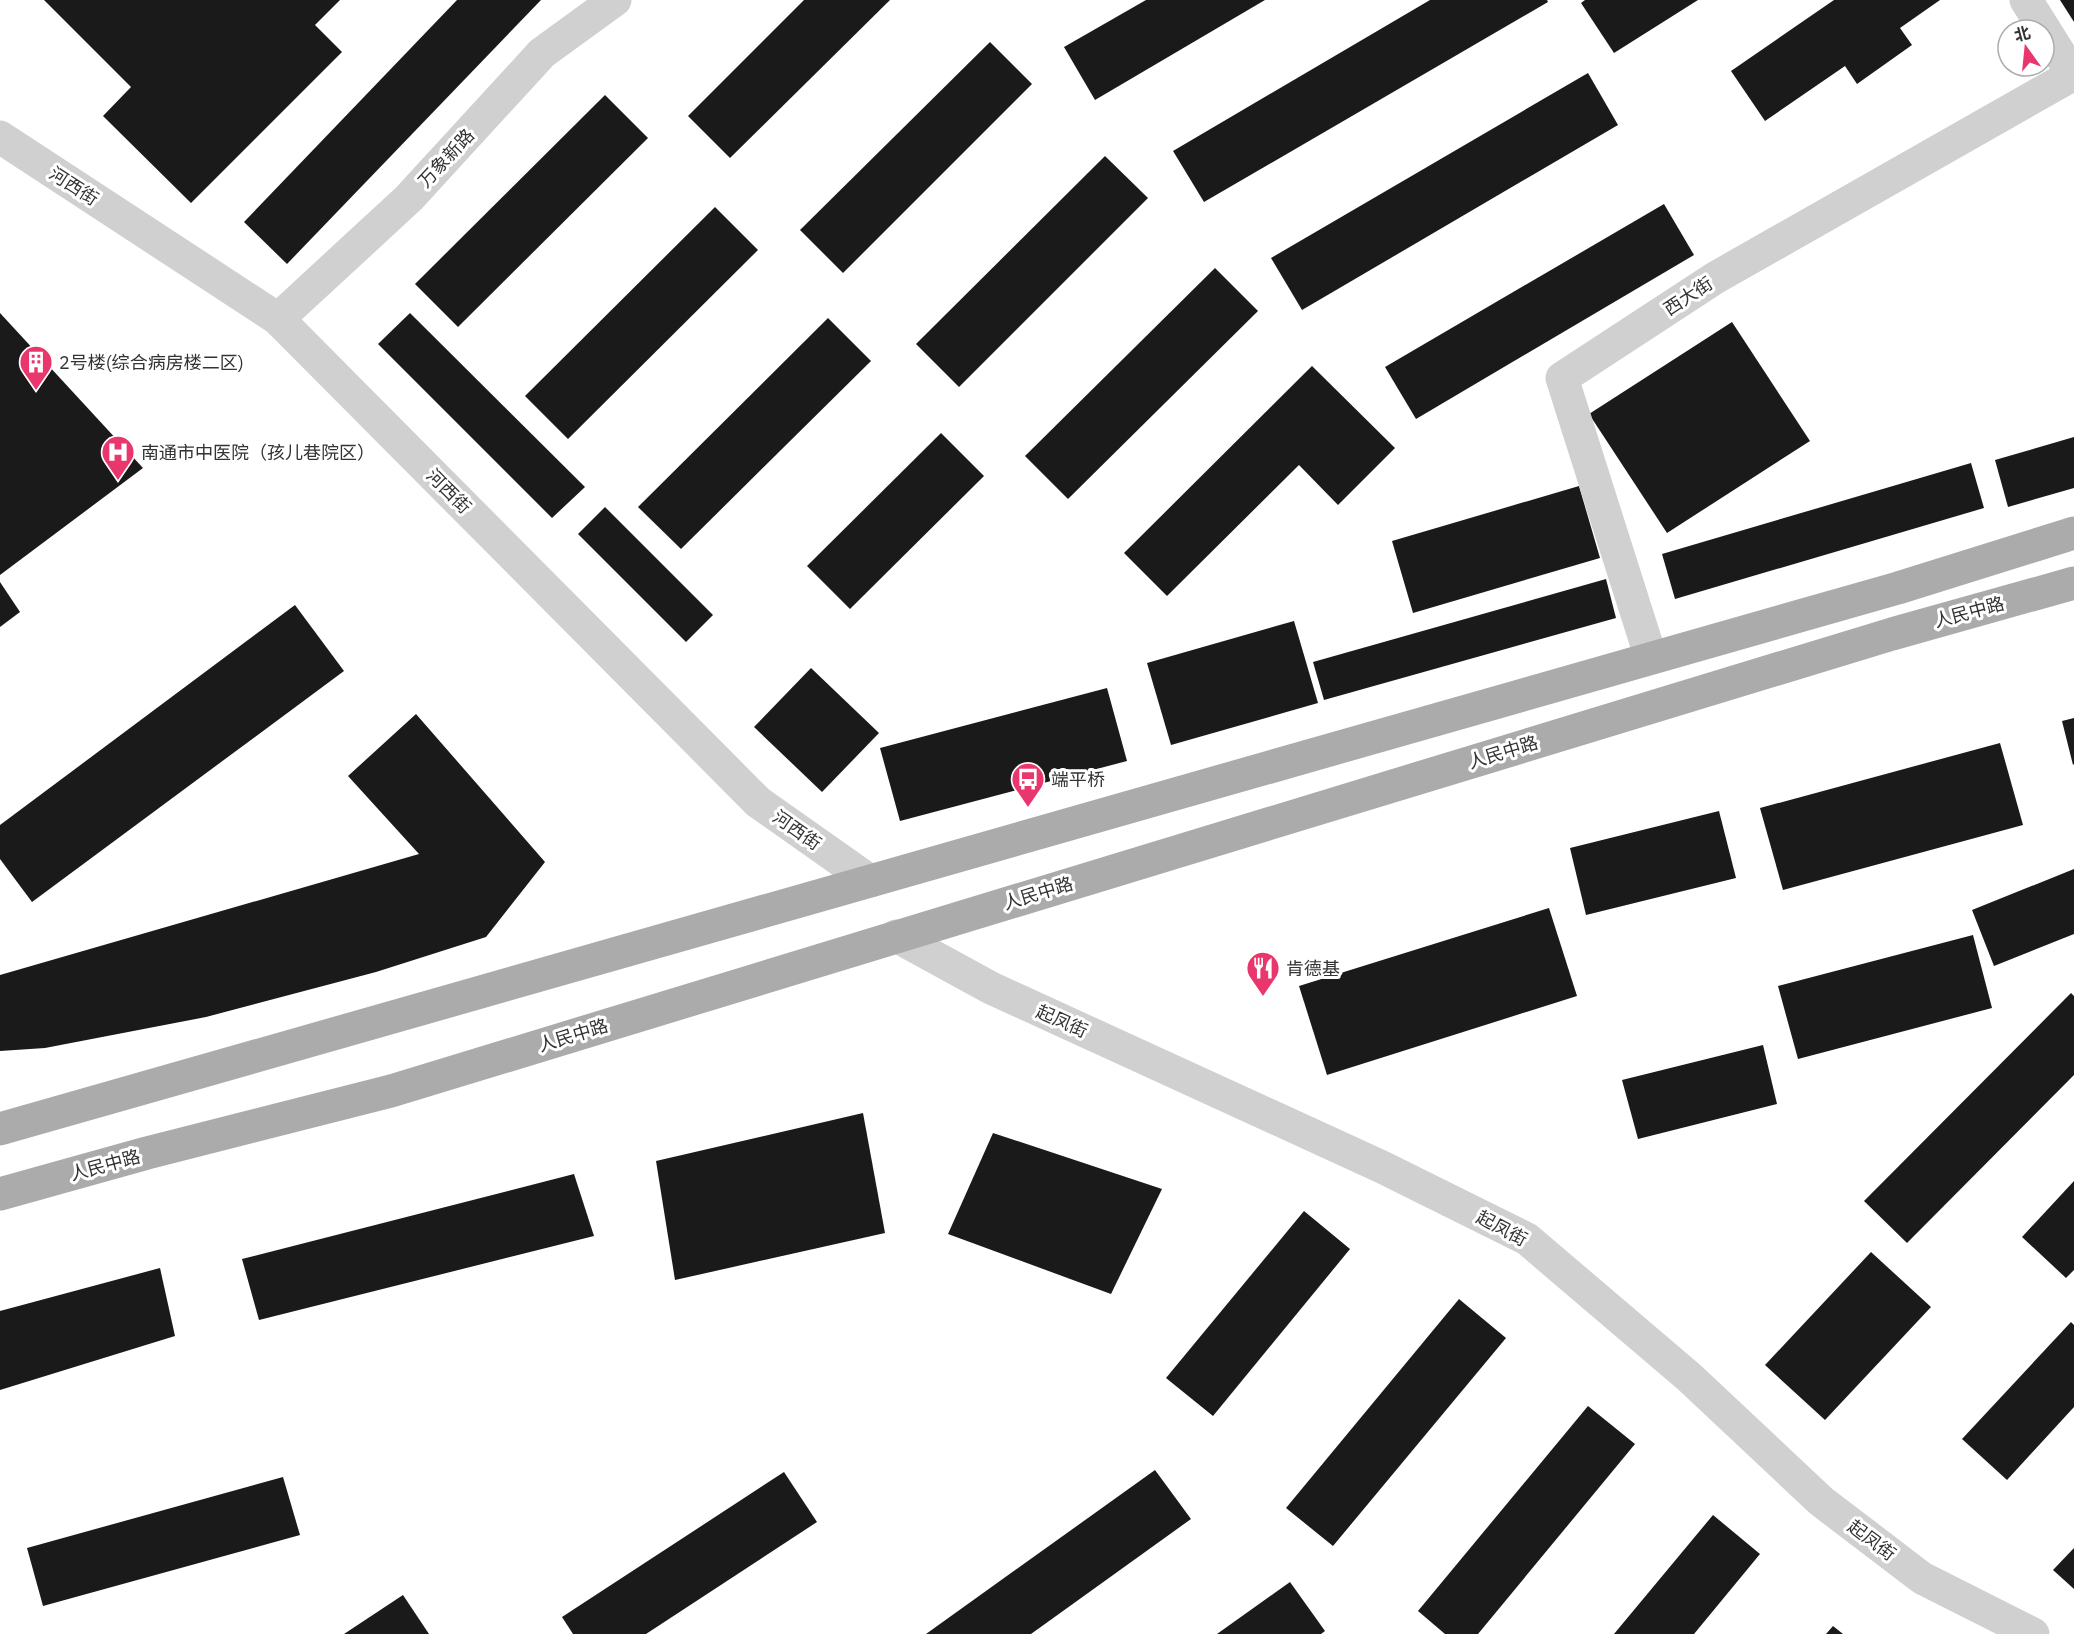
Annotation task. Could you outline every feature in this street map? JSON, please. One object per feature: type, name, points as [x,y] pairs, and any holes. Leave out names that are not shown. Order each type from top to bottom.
[{"type":"main road","points":[[0,1129],[1898,588],[2074,533]]},
{"type":"main road","name":"人民中路","points":[[0,1194],[147,1153],[391,1091],[1892,634],[2074,584]]},
{"type":"street","name":"万象新路","points":[[278,319],[409,198],[542,53],[615,0]]},
{"type":"street","points":[[2026,0],[2074,74]]},
{"type":"street","name":"西大街","points":[[1651,658],[1562,378],[1715,278],[2074,74]]},
{"type":"street","name":"河西街","points":[[0,137],[278,319],[758,802],[870,881]]},
{"type":"street","name":"起凤街","points":[[896,936],[991,988],[1371,1162],[1527,1239],[1689,1377],[1821,1501],[1922,1578],[2033,1634]]},
{"type":"building","points":[[44,0],[340,0],[315,25],[342,52],[191,203],[103,116],[131,87]]},
{"type":"building","points":[[457,0],[541,0],[287,264],[244,222]]},
{"type":"building","points":[[804,0],[890,0],[730,158],[688,116]]},
{"type":"building","points":[[1146,0],[1265,0],[1095,100],[1064,47]]},
{"type":"building","points":[[1430,0],[1547,0],[1548,2],[1204,202],[1173,151]]},
{"type":"building","points":[[1585,0],[1698,0],[1614,53],[1581,3]]},
{"type":"building","points":[[1834,0],[1940,0],[1900,28],[1912,45],[1857,84],[1845,66],[1765,121],[1731,71]]},
{"type":"building","points":[[2060,0],[2074,0],[2074,22]]},
{"type":"building","points":[[990,42],[1032,84],[843,273],[800,230]]},
{"type":"building","points":[[1588,73],[1618,125],[1302,310],[1271,258]]},
{"type":"building","points":[[605,95],[648,138],[458,327],[415,284]]},
{"type":"building","points":[[1105,156],[1148,198],[959,387],[916,344]]},
{"type":"building","points":[[1664,204],[1694,255],[1416,419],[1385,367]]},
{"type":"building","points":[[715,207],[758,250],[568,439],[525,396]]},
{"type":"building","points":[[1215,268],[1258,311],[1068,499],[1025,456]]},
{"type":"building","name":"2号楼(综合病房楼二区)","points":[[0,313],[143,468],[0,575]]},
{"type":"building","points":[[410,313],[585,487],[552,518],[378,344]]},
{"type":"building","points":[[828,318],[871,361],[681,549],[638,507]]},
{"type":"building","points":[[1732,322],[1810,441],[1667,533],[1589,414]]},
{"type":"building","points":[[1312,366],[1395,448],[1338,505],[1299,465],[1167,596],[1124,553]]},
{"type":"building","points":[[941,433],[984,476],[850,609],[807,566]]},
{"type":"building","points":[[2074,437],[2074,488],[2008,507],[1995,460]]},
{"type":"building","points":[[1971,463],[1984,508],[1675,599],[1662,554]]},
{"type":"building","points":[[1579,486],[1600,558],[1413,613],[1392,541]]},
{"type":"building","points":[[605,507],[713,615],[686,642],[578,534]]},
{"type":"building","points":[[1606,579],[1616,618],[1324,700],[1313,662]]},
{"type":"building","points":[[0,582],[20,612],[0,627]]},
{"type":"building","points":[[295,605],[344,671],[32,902],[0,859],[0,825]]},
{"type":"building","points":[[1294,621],[1318,703],[1171,745],[1147,663]]},
{"type":"building","points":[[811,668],[879,733],[822,792],[754,727]]},
{"type":"building","points":[[1107,688],[1127,761],[900,821],[880,748]]},
{"type":"building","points":[[416,714],[545,862],[486,937],[376,972],[206,1017],[45,1048],[0,1051],[0,975],[419,854],[348,776]]},
{"type":"building","points":[[2074,718],[2074,764],[2073,765],[2062,721]]},
{"type":"building","points":[[2000,743],[2023,825],[1783,890],[1760,808]]},
{"type":"building","points":[[1719,811],[1736,878],[1586,915],[1570,848]]},
{"type":"building","points":[[2074,869],[2074,934],[1994,966],[1972,910]]},
{"type":"building","points":[[1549,908],[1577,996],[1327,1075],[1299,986]]},
{"type":"building","points":[[1973,935],[1992,1008],[1798,1059],[1778,986]]},
{"type":"building","points":[[2071,993],[2074,996],[2074,1075],[1907,1243],[1864,1201]]},
{"type":"building","points":[[1763,1045],[1777,1104],[1638,1139],[1622,1080]]},
{"type":"building","points":[[863,1113],[885,1233],[675,1280],[656,1161]]},
{"type":"building","points":[[993,1133],[1162,1189],[1111,1294],[948,1234]]},
{"type":"building","points":[[574,1174],[594,1236],[259,1320],[242,1259]]},
{"type":"building","points":[[2074,1181],[2074,1270],[2066,1278],[2022,1237]]},
{"type":"building","points":[[1304,1211],[1350,1249],[1213,1416],[1166,1378]]},
{"type":"building","points":[[1871,1252],[1931,1307],[1825,1420],[1765,1365]]},
{"type":"building","points":[[160,1268],[175,1336],[0,1390],[0,1311]]},
{"type":"building","points":[[1459,1299],[1506,1338],[1333,1546],[1286,1508]]},
{"type":"building","points":[[2071,1322],[2074,1325],[2074,1407],[2007,1480],[1962,1439]]},
{"type":"building","points":[[1588,1406],[1635,1444],[1478,1634],[1445,1634],[1418,1611]]},
{"type":"building","points":[[1155,1470],[1191,1519],[1031,1634],[926,1634]]},
{"type":"building","points":[[784,1472],[817,1522],[646,1634],[573,1634],[562,1617]]},
{"type":"building","points":[[283,1477],[300,1535],[43,1606],[27,1548]]},
{"type":"building","points":[[1713,1515],[1760,1554],[1694,1634],[1614,1634]]},
{"type":"building","points":[[2074,1548],[2074,1589],[2053,1570]]},
{"type":"building","points":[[1290,1582],[1325,1631],[1321,1634],[1217,1634]]},
{"type":"building","points":[[403,1595],[429,1634],[344,1634]]},
{"type":"building","points":[[1833,1626],[1843,1634],[1826,1634]]},
{"type":"place","name":"2号楼(综合病房楼二区)","points":[[36,391]]},
{"type":"place","name":"南通市中医院（孩儿巷院区）","points":[[118,481]]},
{"type":"place","name":"端平桥","points":[[1028,808]]},
{"type":"place","name":"肯德基","points":[[1263,997]]}]
